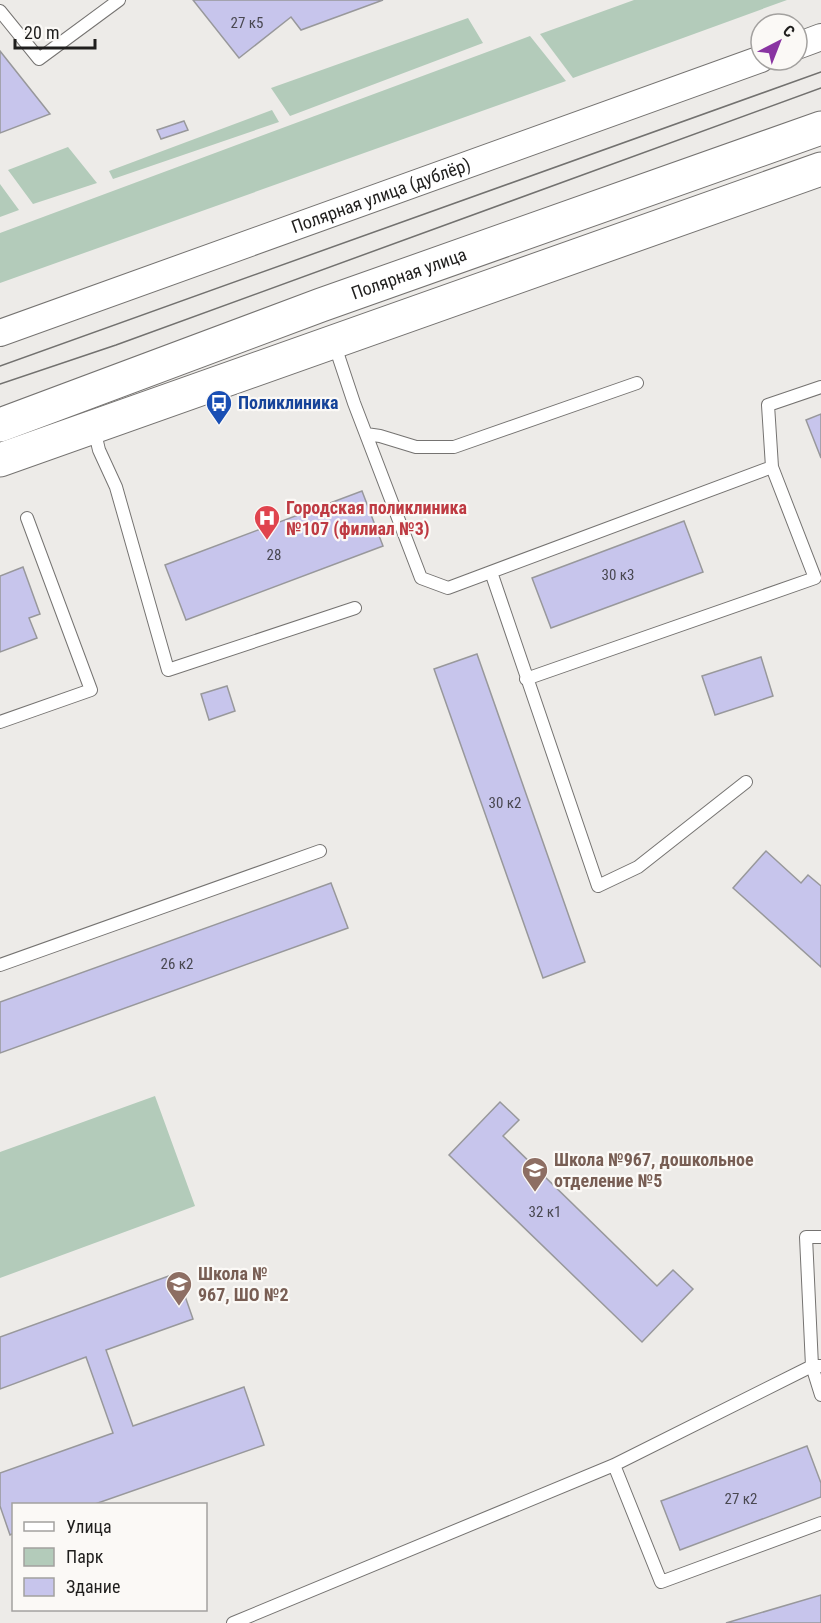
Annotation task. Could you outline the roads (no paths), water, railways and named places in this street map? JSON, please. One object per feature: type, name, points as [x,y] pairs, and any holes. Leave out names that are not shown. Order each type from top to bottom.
[{"type":"main road","name":"Полярная улица","points":[[0,425],[321,305],[821,128]]},
{"type":"main road","points":[[0,460],[821,169]]},
{"type":"street","name":"Полярная улица (дублёр)","points":[[0,333],[749,63]]},
{"type":"lane","points":[[0,11],[39,59],[119,0]]},
{"type":"lane","points":[[334,342],[421,578],[448,588],[772,467]]},
{"type":"lane","points":[[366,434],[389,438],[416,447],[454,447],[637,383]]},
{"type":"lane","points":[[526,679],[815,578],[772,467],[768,405],[821,387]]},
{"type":"lane","points":[[94,427],[99,450],[116,487],[168,670],[355,608]]},
{"type":"lane","points":[[0,722],[91,690],[27,518]]},
{"type":"lane","points":[[490,572],[598,886],[638,867],[746,782]]},
{"type":"lane","points":[[0,965],[320,851]]},
{"type":"lane","points":[[821,1237],[806,1237],[816,1366],[821,1395]]},
{"type":"lane","points":[[232,1623],[614,1465],[816,1366]]},
{"type":"lane","points":[[614,1465],[661,1582],[821,1523]]},
{"type":"tram line","points":[[0,366],[821,72]]},
{"type":"tram line","points":[[0,384],[116,345],[821,88]]},
{"type":"place","name":"Поликлиника","points":[[219,426]]},
{"type":"place","name":"Городская поликлиника №107 (филиал №3)","points":[[267,541]]},
{"type":"place","name":"Школа №967, дошкольное отделение №5","points":[[535,1193]]},
{"type":"place","name":"Школа № 967, ШО №2","points":[[179,1307]]}]
